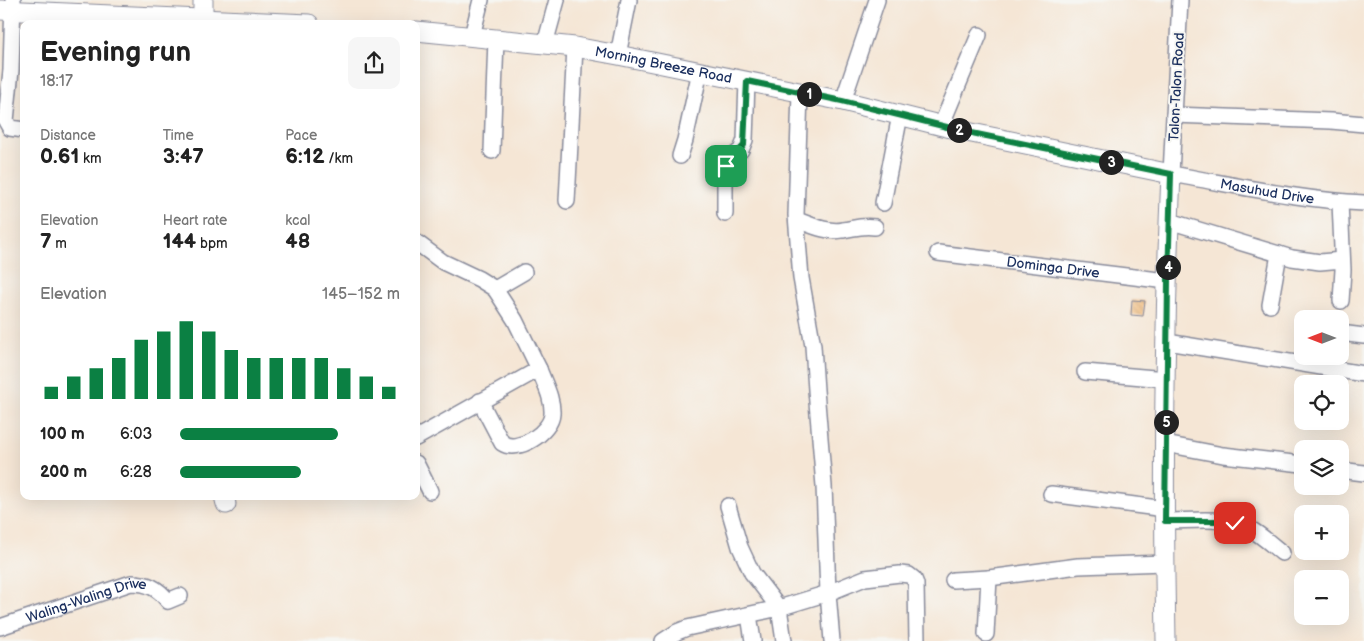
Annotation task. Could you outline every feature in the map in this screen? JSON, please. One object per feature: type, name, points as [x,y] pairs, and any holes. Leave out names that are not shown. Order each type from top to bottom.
[{"type":"main road","points":[[203,0],[203,20]]},
{"type":"main road","points":[[9,7],[116,20],[144,20]]},
{"type":"main road","name":"Morning Breeze Road","points":[[420,31],[575,47],[618,55],[842,101],[941,126],[1171,174]]},
{"type":"main road","points":[[1166,641],[1165,444],[1171,174]]},
{"type":"street","points":[[472,36],[481,0]]},
{"type":"street","points":[[545,44],[558,0]]},
{"type":"street","points":[[618,55],[629,0]]},
{"type":"street","points":[[842,101],[877,0]]},
{"type":"street","name":"Talon-Talon Road","points":[[1171,174],[1180,0]]},
{"type":"street","points":[[9,7],[6,121],[10,128],[20,129]]},
{"type":"street","points":[[941,126],[979,35]]},
{"type":"street","points":[[492,151],[496,39]]},
{"type":"street","points":[[567,201],[575,47]]},
{"type":"street","points":[[680,156],[700,71]]},
{"type":"street","points":[[725,214],[727,163],[741,150],[745,140],[747,81]]},
{"type":"street","points":[[800,93],[797,220],[802,278],[813,346],[824,486],[832,641]]},
{"type":"street","points":[[883,204],[900,115]]},
{"type":"street","points":[[1174,115],[1364,124]]},
{"type":"street","name":"Masuhud Drive","points":[[1171,174],[1340,202],[1364,203]]},
{"type":"street","points":[[1340,202],[1342,302]]},
{"type":"street","points":[[797,220],[820,228],[833,230],[843,230],[860,225],[875,227]]},
{"type":"street","points":[[1169,221],[1307,261],[1342,260]]},
{"type":"street","points":[[420,245],[444,262],[496,289],[515,320],[539,369],[551,402],[552,416],[546,428],[529,441],[508,447],[502,443],[480,401]]},
{"type":"street","name":"Dominga Drive","points":[[938,253],[1168,281]]},
{"type":"street","points":[[1270,304],[1279,254]]},
{"type":"street","points":[[496,289],[524,272]]},
{"type":"street","points":[[1349,334],[1364,336]]},
{"type":"street","points":[[1167,342],[1294,358]]},
{"type":"street","points":[[1335,365],[1364,374]]},
{"type":"street","points":[[420,436],[539,369]]},
{"type":"street","points":[[1086,372],[1166,379]]},
{"type":"street","points":[[1165,444],[1223,455],[1294,463]]},
{"type":"street","points":[[420,471],[430,491]]},
{"type":"street","points":[[1349,471],[1364,473]]},
{"type":"street","points":[[1051,494],[1165,515],[1235,523],[1260,535],[1282,552]]},
{"type":"street","points":[[728,506],[740,547],[752,573],[779,608],[784,641]]},
{"type":"street","points":[[953,580],[989,578],[1078,566],[1165,563]]},
{"type":"street","points":[[663,641],[687,628],[779,608],[865,578],[909,575],[914,579],[918,591],[917,641]]},
{"type":"street","points":[[986,634],[989,578]]},
{"type":"street","name":"Waling-Waling Drive","points":[[0,627],[131,583],[150,586],[174,598]]},
{"type":"street","points":[[749,615],[753,641]]},
{"type":"building","points":[[1132,300],[1145,301],[1143,316],[1131,315]]},
{"type":"route","points":[[726,166],[728,160],[741,150],[744,145],[747,81],[842,101],[967,132],[1171,174],[1165,521],[1220,521],[1235,523]]}]
